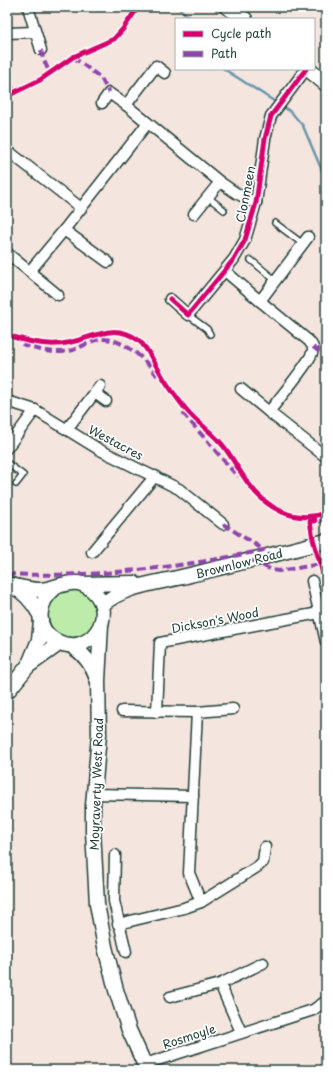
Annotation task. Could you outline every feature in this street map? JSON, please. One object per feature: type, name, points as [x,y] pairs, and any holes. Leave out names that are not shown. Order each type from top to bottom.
[{"type":"main road","points":[[227,7],[244,18]]},
{"type":"main road","points":[[308,70],[326,84]]},
{"type":"main road","name":"Brownlow Road","points":[[102,605],[120,592],[138,586],[183,577],[326,541]]},
{"type":"main road","points":[[7,585],[16,589],[30,600],[41,617],[48,634],[65,644],[80,644],[89,640],[97,633],[103,615],[102,605],[98,596],[83,584],[73,582],[64,584],[48,593],[41,607],[41,617],[38,640],[28,666],[7,692]]},
{"type":"main road","name":"Brownlow Road","points":[[83,584],[152,583]]},
{"type":"main road","points":[[7,585],[39,590],[55,588]]},
{"type":"main road","name":"Moyraverty West Road","points":[[101,624],[98,681],[99,735],[94,794],[93,831],[97,904],[105,947],[116,990],[129,1030],[146,1067]]},
{"type":"main road","points":[[28,666],[65,644]]},
{"type":"main road","name":"Moyraverty West Road","points":[[65,644],[80,651],[86,657],[98,681]]},
{"type":"street","points":[[28,7],[41,50]]},
{"type":"street","points":[[7,33],[35,32]]},
{"type":"street","points":[[126,105],[156,66],[165,74]]},
{"type":"street","name":"Clonmeen","points":[[188,315],[234,260],[245,240],[256,203],[265,139],[271,116],[306,70]]},
{"type":"street","name":"Clonmeen","points":[[102,103],[109,93],[126,105],[147,124],[220,182],[236,193],[256,203]]},
{"type":"street","points":[[30,271],[147,124]]},
{"type":"street","points":[[12,154],[81,208]]},
{"type":"street","points":[[194,214],[220,182]]},
{"type":"street","points":[[64,230],[108,262]]},
{"type":"street","points":[[260,301],[306,241]]},
{"type":"street","points":[[7,253],[58,295]]},
{"type":"street","points":[[225,271],[310,341],[313,347],[311,356],[268,412]]},
{"type":"street","points":[[170,299],[188,315]]},
{"type":"street","name":"Westacres","points":[[67,429],[98,389],[106,401]]},
{"type":"street","points":[[241,389],[325,462]]},
{"type":"street","name":"Westacres","points":[[7,402],[35,410],[100,450],[179,489],[223,524]]},
{"type":"street","points":[[7,448],[35,410]]},
{"type":"street","points":[[92,552],[154,476]]},
{"type":"street","points":[[312,581],[326,642]]},
{"type":"street","name":"Dickson's Wood","points":[[157,712],[160,643],[319,613]]},
{"type":"street","points":[[122,711],[197,712],[233,710]]},
{"type":"street","points":[[197,712],[189,873],[201,902]]},
{"type":"street","points":[[94,794],[193,796]]},
{"type":"street","points":[[118,924],[184,908],[201,902],[263,862],[265,847]]},
{"type":"street","points":[[115,855],[114,901],[118,924],[126,952]]},
{"type":"street","points":[[170,997],[220,984],[263,963]]},
{"type":"street","points":[[220,984],[241,1032]]},
{"type":"street","name":"Rosmoyle","points":[[146,1067],[241,1032],[314,1010],[326,1001]]},
{"type":"lane","points":[[208,197],[224,210]]},
{"type":"lane","points":[[275,223],[306,241]]},
{"type":"lane","points":[[251,260],[276,280]]},
{"type":"lane","points":[[188,315],[210,334]]},
{"type":"lane","points":[[7,463],[23,475],[16,484]]},
{"type":"green space","points":[[67,590],[77,590],[89,597],[96,609],[96,619],[89,631],[77,638],[67,638],[59,634],[52,627],[48,619],[48,609],[52,601],[59,594]]},
{"type":"waterway","points":[[177,7],[189,18]]},
{"type":"waterway","points":[[226,70],[277,103]]},
{"type":"waterway","points":[[281,105],[292,113],[303,126],[326,180]]},
{"type":"marked path","points":[[41,50],[50,74]]},
{"type":"marked path","points":[[73,57],[101,78],[109,93]]},
{"type":"marked path","points":[[7,84],[16,91]]},
{"type":"marked path","points":[[22,344],[40,350],[60,352],[73,350],[90,342],[101,339],[110,340],[118,342],[134,351],[158,377]]},
{"type":"marked path","points":[[313,347],[326,357]]},
{"type":"marked path","points":[[183,413],[238,477]]},
{"type":"marked path","points":[[315,521],[326,521]]},
{"type":"marked path","points":[[223,524],[264,550]]},
{"type":"marked path","points":[[7,574],[39,575],[104,573],[168,567],[264,550],[272,556]]},
{"type":"marked path","points":[[252,560],[272,570],[279,571],[321,564]]},
{"type":"cycle path","points":[[7,96],[40,80],[73,57],[114,39],[138,7]]},
{"type":"cycle path","points":[[170,299],[188,315],[234,259],[245,240],[256,203],[265,139],[271,116],[305,70]]},
{"type":"cycle path","points":[[7,335],[32,342],[57,344],[68,343],[108,332],[128,334],[144,346],[165,381],[181,403],[192,416],[221,443],[255,492],[273,507],[292,515],[303,517],[326,513]]},
{"type":"cycle path","points":[[314,517],[315,521],[310,521],[313,539],[326,584]]}]
